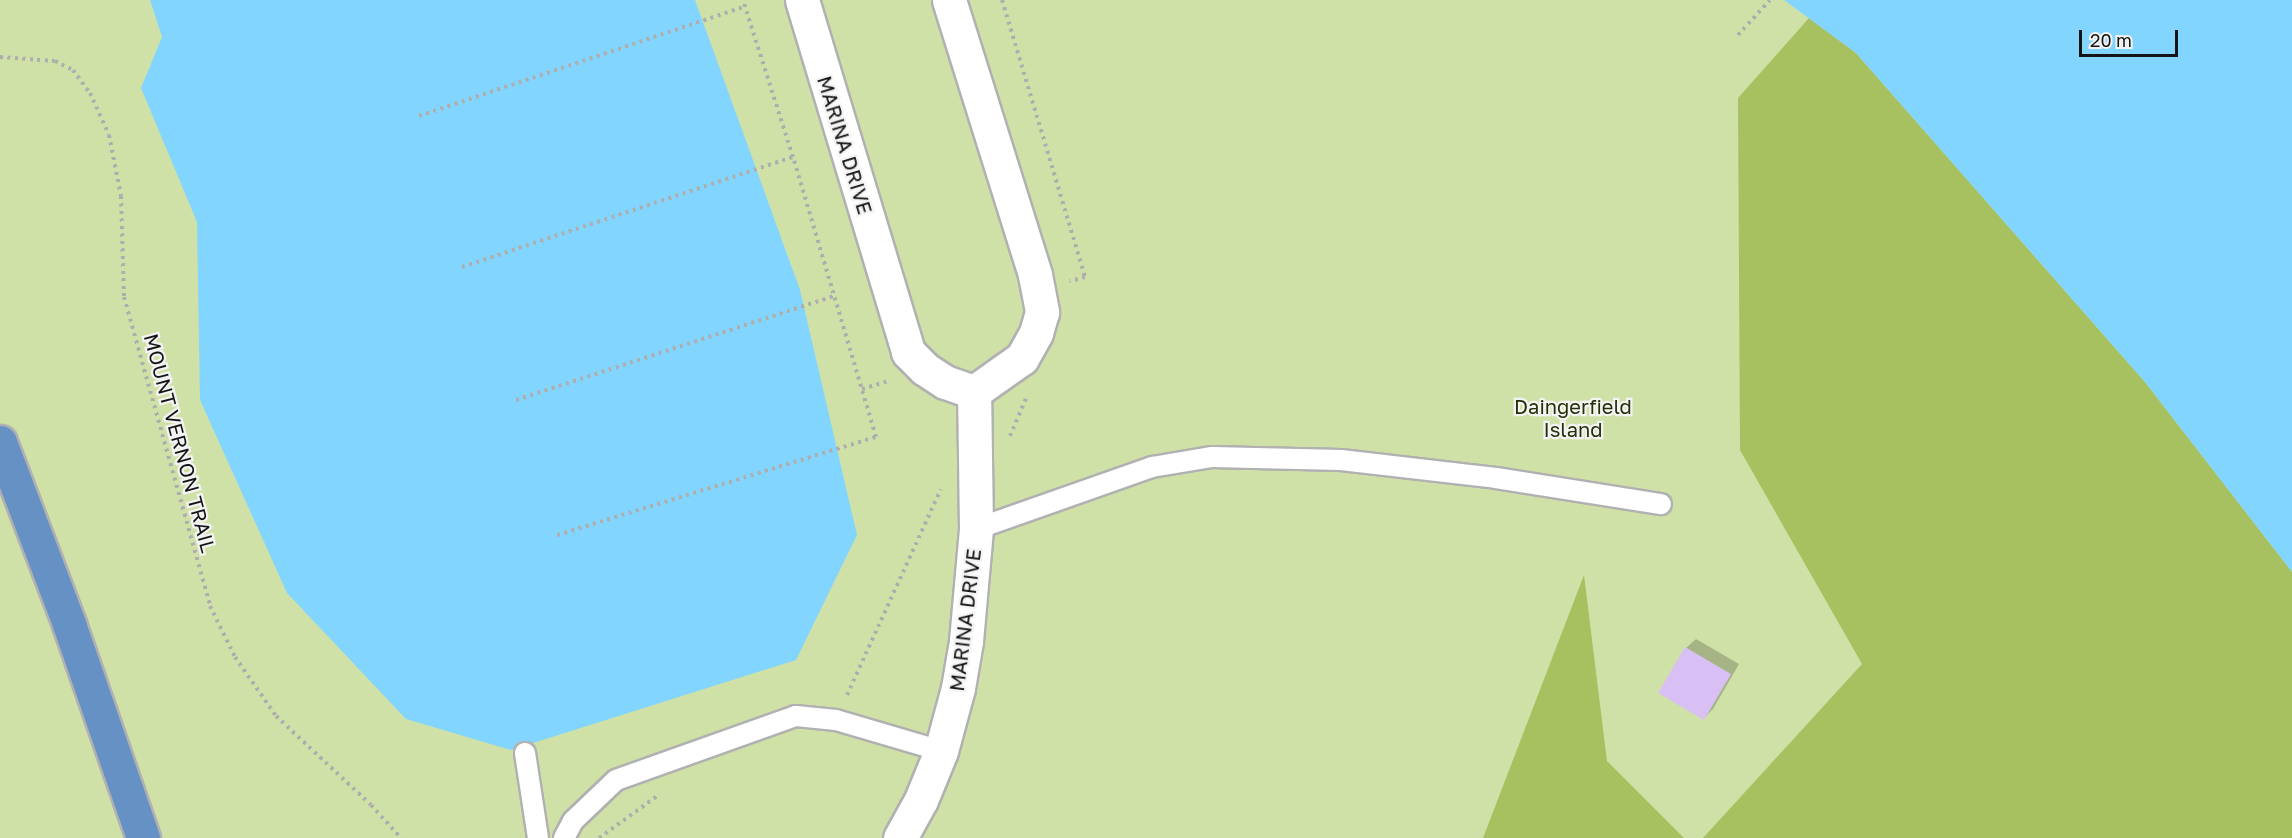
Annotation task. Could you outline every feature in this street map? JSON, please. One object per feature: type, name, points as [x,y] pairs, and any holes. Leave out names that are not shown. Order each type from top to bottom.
[{"type":"highway","points":[[0,442],[69,624],[143,838]]},
{"type":"street","name":"MARINA DRIVE","points":[[802,0],[908,352],[925,369],[945,382],[974,392],[976,529],[966,641],[958,688],[941,751],[921,800],[900,838]]},
{"type":"street","points":[[949,0],[1035,275],[1042,312],[1036,333],[1022,358],[974,392]]},
{"type":"lane","points":[[976,529],[1152,467],[1212,457],[1341,460],[1496,478],[1661,504]]},
{"type":"lane","points":[[564,838],[573,820],[616,780],[796,716],[836,720],[941,751]]},
{"type":"lane","points":[[525,753],[538,838]]},
{"type":"path","points":[[557,535],[876,437],[793,157],[743,0]]},
{"type":"path","points":[[1738,35],[1770,0]]},
{"type":"path","points":[[419,116],[745,6]]},
{"type":"path","name":"MOUNT VERNON TRAIL","points":[[0,57],[55,62],[73,70],[90,93],[109,135],[122,196],[124,297],[210,606],[235,657],[276,716],[371,805],[401,838]]},
{"type":"path","points":[[462,267],[793,157]]},
{"type":"path","points":[[516,400],[834,296]]},
{"type":"path","points":[[862,389],[893,380]]},
{"type":"path","points":[[845,699],[945,479]]},
{"type":"green space","name":"Daingerfield Island","points":[[0,0],[1892,0],[2292,448],[2292,838],[0,838]]},
{"type":"green space","points":[[1809,18],[1856,53],[2145,382],[2292,572],[2292,838],[1703,838],[1862,664],[1740,450],[1738,98]]},
{"type":"green space","points":[[1584,575],[1607,761],[1684,838],[1483,838]]},
{"type":"water","points":[[150,0],[695,0],[800,290],[857,535],[796,660],[511,750],[406,719],[287,593],[200,400],[197,222],[141,88],[162,37]]},
{"type":"water","points":[[1784,0],[2292,0],[2292,572],[2145,382],[1856,53]]},
{"type":"building","points":[[1685,647],[1731,674],[1704,720],[1658,693]]}]
